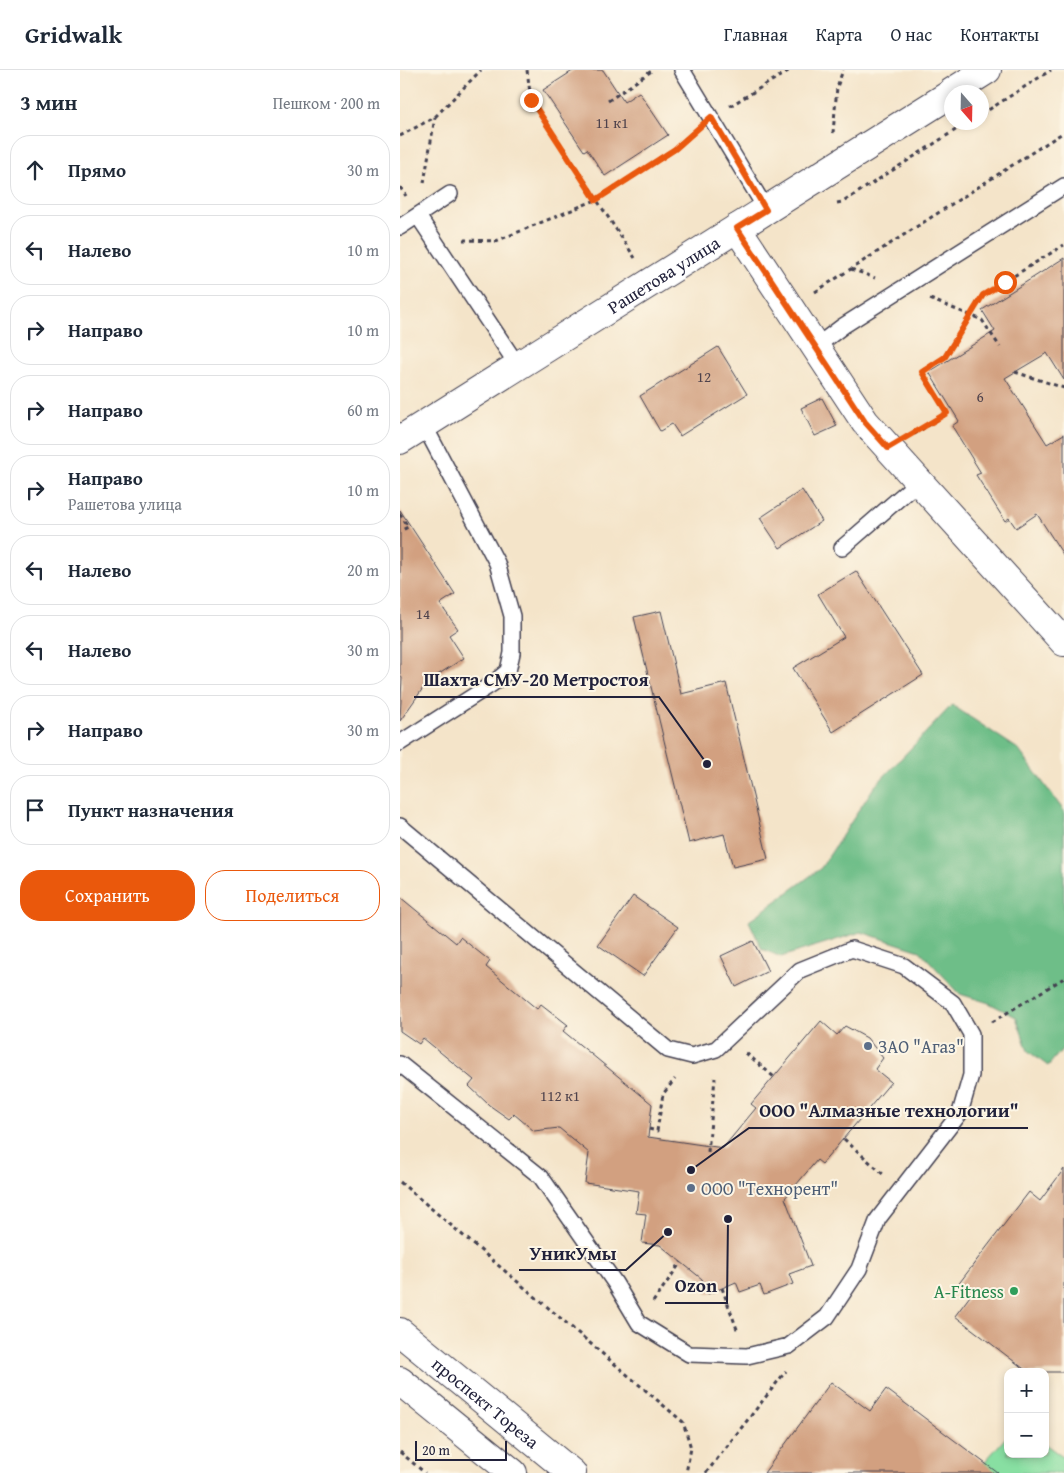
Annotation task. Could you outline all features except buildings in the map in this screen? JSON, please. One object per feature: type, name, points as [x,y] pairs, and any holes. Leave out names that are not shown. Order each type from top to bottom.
[{"type":"street","name":"Рашетова улица","points":[[963,85],[987,70]]},
{"type":"street","name":"Рашетова улица","points":[[400,440],[944,97]]},
{"type":"street","points":[[737,228],[814,348],[865,422],[1064,642]]},
{"type":"street","name":"проспект Тореза","points":[[400,1332],[572,1473]]},
{"type":"street","name":"проспект Тореза","points":[[400,1381],[512,1473]]},
{"type":"lane","points":[[682,70],[766,210]]},
{"type":"lane","points":[[814,348],[844,326],[1064,186]]},
{"type":"lane","points":[[400,227],[450,194]]},
{"type":"lane","points":[[418,216],[518,366]]},
{"type":"lane","points":[[400,743],[492,684],[508,671],[512,653],[512,616],[497,563],[424,425]]},
{"type":"lane","points":[[842,548],[919,482]]},
{"type":"lane","points":[[400,826],[668,1050],[692,1056],[716,1048],[800,970],[852,949],[904,966],[953,1003],[971,1034],[971,1076],[960,1113],[878,1219],[858,1269],[827,1317],[789,1346],[747,1356],[689,1354],[639,1323],[615,1283],[541,1178],[400,1064]]},
{"type":"path","points":[[400,136],[435,117],[481,70]]},
{"type":"path","points":[[527,70],[531,100],[638,262]]},
{"type":"path","points":[[608,101],[653,70]]},
{"type":"path","points":[[434,239],[496,241],[596,200],[675,149],[711,117],[790,70]]},
{"type":"path","points":[[832,139],[837,87],[843,70]]},
{"type":"path","points":[[989,110],[1051,70]]},
{"type":"path","points":[[418,216],[435,117]]},
{"type":"path","points":[[835,203],[843,202],[956,130]]},
{"type":"path","points":[[789,308],[1064,132]]},
{"type":"path","points":[[888,448],[947,413],[922,372],[945,357],[983,295],[1064,245]]},
{"type":"path","points":[[1015,372],[1064,388]]},
{"type":"path","points":[[400,514],[408,527],[402,530]]},
{"type":"path","points":[[971,1034],[1064,978]]},
{"type":"path","points":[[742,1051],[774,1077]]},
{"type":"path","points":[[708,1152],[715,1078]]},
{"type":"path","points":[[649,1129],[657,1131],[663,1094],[675,1079]]},
{"type":"path","points":[[844,1139],[889,1178]]},
{"type":"path","points":[[400,1182],[683,1422],[690,1448],[686,1473]]},
{"type":"path","points":[[639,1323],[681,1262]]},
{"type":"path","points":[[722,1288],[747,1356]]},
{"type":"path","points":[[706,1473],[792,1363],[789,1346]]},
{"type":"path","points":[[400,1452],[425,1473]]},
{"type":"green space","points":[[952,705],[1018,749],[1064,811],[1064,1047],[1048,1066],[1028,1051],[1016,1017],[989,1003],[960,994],[920,951],[861,932],[781,957],[762,949],[749,921],[821,868],[874,787]]},
{"type":"green space","points":[[1004,1440],[1004,1458],[1049,1458],[1049,1447],[1064,1458],[1064,1473],[975,1473]]},
{"type":"place","name":"Шахта СМУ-20 Метростоя","points":[[707,764]]},
{"type":"place","name":"ЗАО \"Агаз\"","points":[[868,1046]]},
{"type":"place","name":"ООО \"Алмазные технологии\"","points":[[691,1170]]},
{"type":"place","name":"ООО \"Технорент\"","points":[[691,1188]]},
{"type":"place","name":"Ozon","points":[[728,1219]]},
{"type":"place","name":"УникУмы","points":[[668,1232]]},
{"type":"place","name":"A-Fitness","points":[[1014,1291]]},
{"type":"route","points":[[531,100],[596,200],[675,149],[711,117],[766,210],[737,228],[814,348],[865,422],[888,448],[947,413],[922,372],[945,357],[983,295],[1005,282]]}]
